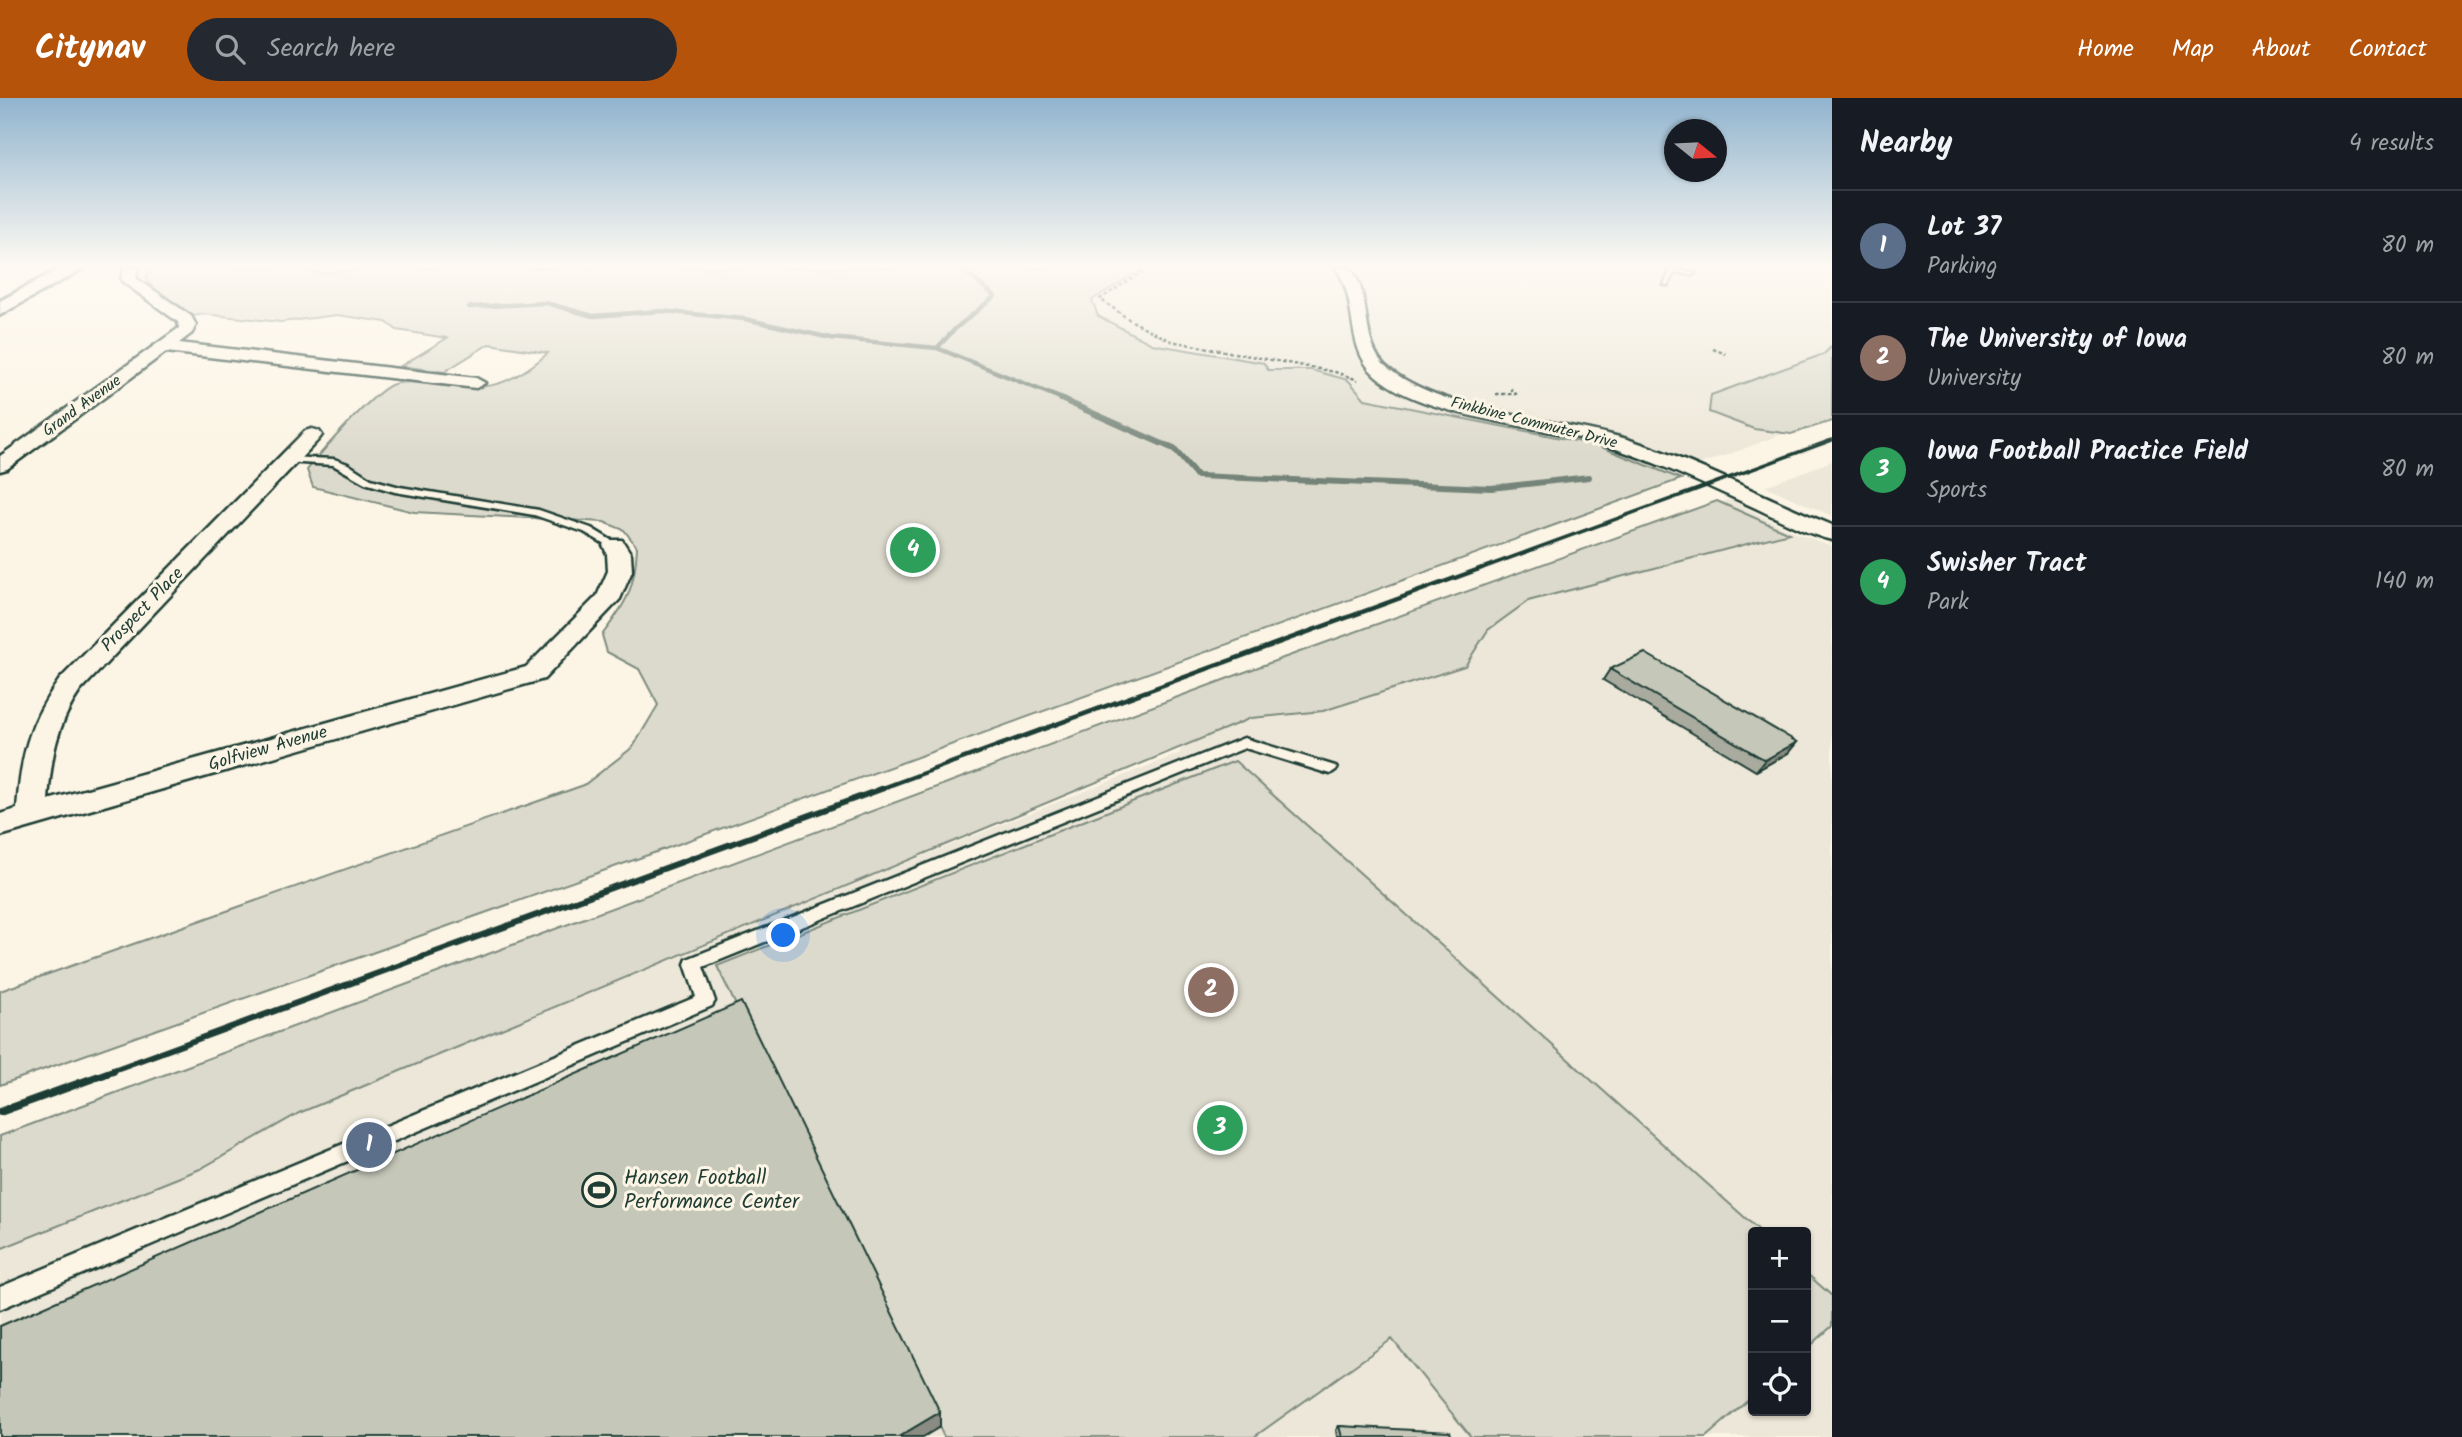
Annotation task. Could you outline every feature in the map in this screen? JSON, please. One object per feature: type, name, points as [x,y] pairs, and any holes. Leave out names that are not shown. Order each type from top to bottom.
[{"type":"street","name":"Grand Avenue","points":[[0,465],[185,330]]},
{"type":"street","name":"Finkbine Commuter Drive","points":[[1361,330],[1367,355],[1373,364],[1396,381],[1422,393],[1484,412],[1620,443],[1717,480],[1832,533]]},
{"type":"street","points":[[165,347],[201,349],[476,383]]},
{"type":"street","name":"Prospect Place","points":[[32,816],[40,742],[45,722],[55,703],[312,435]]},
{"type":"street","name":"Golfview Avenue","points":[[0,825],[535,673],[608,599],[620,571],[619,554],[614,545]]},
{"type":"lane","points":[[287,460],[325,460],[343,465],[367,481],[400,490],[509,505],[551,514],[589,529],[614,545]]},
{"type":"lane","points":[[0,1298],[706,1001],[693,964],[1244,743],[1330,769]]},
{"type":"path","points":[[1150,330],[1171,341],[1335,372],[1367,383]]},
{"type":"path","points":[[1713,349],[1726,354]]},
{"type":"shaded area","points":[[400,330],[1126,330],[1152,344],[1264,363],[1268,370],[1311,370],[1348,380],[1365,399],[1596,445],[1681,479],[662,850],[0,1085],[0,991],[584,785],[633,747],[658,705],[639,669],[607,652],[602,635],[624,604],[632,585],[637,547],[624,530],[604,522],[414,512],[313,487],[307,470],[360,411],[391,385],[412,382],[452,387],[482,387],[520,374],[548,353],[489,344],[444,372],[401,366],[447,338]]},
{"type":"shaded area","points":[[714,330],[1832,330],[1832,415],[1730,454],[1142,654],[1211,395]]},
{"type":"shaded area","points":[[1832,346],[1832,421],[1791,434],[1754,429],[1709,412],[1711,395],[1824,354]]},
{"type":"shaded area","points":[[1832,461],[1832,516],[1765,486]]},
{"type":"shaded area","points":[[1729,499],[1796,533],[1832,546],[1832,1437],[0,1437],[0,1227],[1180,753],[1189,703]]},
{"type":"shaded area","points":[[1717,501],[1789,533],[1528,601],[1488,630],[1465,666],[1323,711],[1251,718],[299,1113],[200,1169],[0,1249],[0,1136],[1261,666]]},
{"type":"shaded area","points":[[1235,761],[1755,1227],[1748,1227],[1748,1400],[1706,1437],[1471,1437],[1392,1339],[1254,1437],[944,1437],[717,966]]},
{"type":"shaded area","points":[[1811,1277],[1832,1296],[1832,1326],[1811,1345]]},
{"type":"building","points":[[1645,653],[1797,742],[1765,760],[1610,669]]},
{"type":"building","name":"Hansen Football Performance Center","points":[[741,1002],[940,1412],[898,1437],[0,1437],[0,1326]]},
{"type":"building","points":[[1339,1426],[1450,1432],[1452,1437],[1342,1437]]},
{"type":"waterway","points":[[797,330],[831,338],[937,348]]},
{"type":"waterway","points":[[937,348],[954,330]]},
{"type":"waterway","points":[[937,348],[1065,400]]},
{"type":"waterway","points":[[1061,399],[1174,449],[1197,476],[1491,488],[1589,477]]},
{"type":"railway","points":[[1477,570],[1832,440]]},
{"type":"railway","points":[[880,789],[1482,568]]},
{"type":"railway","points":[[108,1072],[884,788]]},
{"type":"railway","points":[[0,1112],[113,1071]]},
{"type":"place","name":"Swisher Tract","points":[[913,550]]},
{"type":"place","name":"The University of Iowa","points":[[1211,990]]},
{"type":"place","name":"Iowa Football Practice Field","points":[[1220,1128]]},
{"type":"place","name":"Lot 37","points":[[369,1145]]},
{"type":"place","name":"Hansen Football Performance Center","points":[[599,1190]]}]
